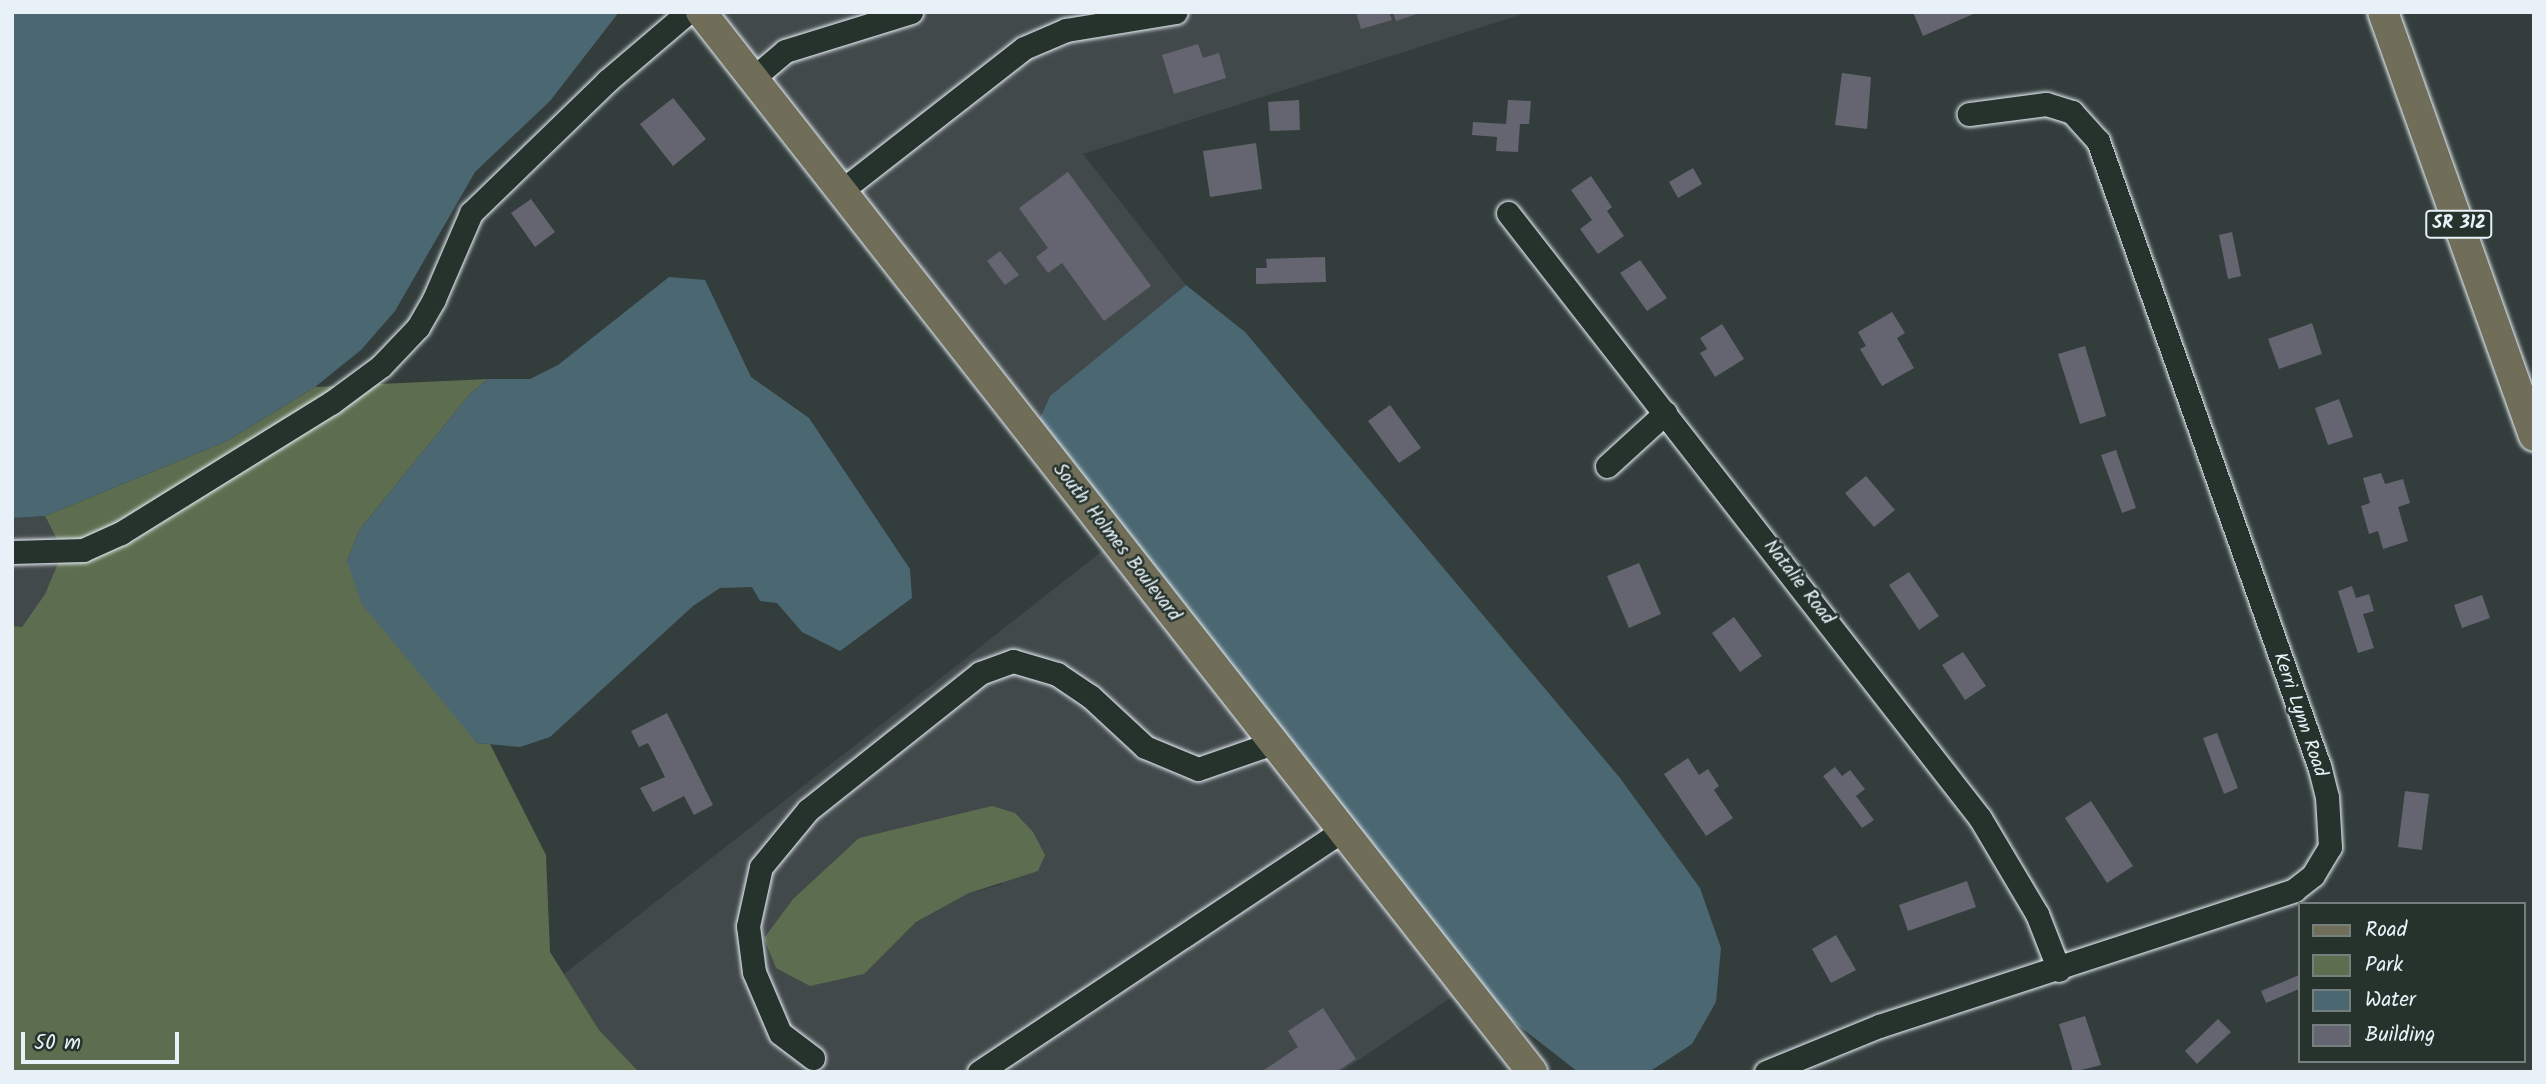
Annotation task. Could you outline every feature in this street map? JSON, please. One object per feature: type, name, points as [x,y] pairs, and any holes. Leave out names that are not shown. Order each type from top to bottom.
[{"type":"main road","name":"South Holmes Boulevard","points":[[701,12],[1532,1072]]},
{"type":"main road","name":"SR 312","points":[[2383,12],[2534,436]]},
{"type":"street","points":[[12,552],[83,550],[121,533],[331,403],[381,366],[423,317],[471,213],[607,81],[688,12]]},
{"type":"street","points":[[752,79],[785,51],[911,12]]},
{"type":"street","points":[[841,191],[1024,48],[1066,30],[1140,15],[1176,12]]},
{"type":"street","name":"Kerri Lynn Road","points":[[1766,1072],[1879,1026],[2059,970],[2294,890],[2323,862],[2331,829],[2319,766],[2098,141],[2072,112],[2046,104],[1969,114]]},
{"type":"street","name":"Natalie Road","points":[[1508,213],[1980,818],[2037,914],[2059,970]]},
{"type":"street","points":[[1607,466],[1665,413]]},
{"type":"street","points":[[813,1058],[780,1034],[754,972],[748,926],[761,867],[808,810],[980,673],[1013,661],[1057,674],[1090,696],[1145,747],[1198,769],[1273,743]]},
{"type":"street","points":[[979,1072],[1342,831]]},
{"type":"shaded area","points":[[714,12],[1529,12],[1083,154],[1186,285],[1050,396],[1036,424]]},
{"type":"shaded area","points":[[45,516],[63,550],[45,594],[22,627],[12,626],[12,518]]},
{"type":"shaded area","points":[[1106,548],[1456,994],[1341,1072],[639,1072],[599,1030],[564,974]],"holes":[[[907,827],[1003,884],[969,893],[916,922],[863,974],[764,938],[793,899],[859,838]]]},
{"type":"green space","points":[[488,379],[470,394],[360,529],[347,561],[477,743],[490,744],[546,855],[550,952],[599,1030],[639,1072],[12,1072],[12,626],[22,627],[45,594],[63,551],[45,516],[227,441],[315,387]]},
{"type":"green space","points":[[992,806],[1015,813],[1033,832],[1045,855],[1038,871],[969,893],[916,922],[864,974],[810,986],[776,968],[764,938],[793,899],[859,838]]},
{"type":"water","points":[[12,12],[619,12],[550,101],[475,172],[395,311],[361,350],[315,387],[227,441],[45,516],[12,518]]},
{"type":"water","points":[[669,277],[705,280],[751,377],[809,418],[910,569],[912,598],[840,651],[802,632],[777,603],[760,601],[752,587],[720,588],[693,606],[550,737],[520,747],[477,743],[361,603],[347,561],[360,529],[470,394],[488,379],[530,379],[558,365]]},
{"type":"water","points":[[1186,285],[1245,332],[1620,778],[1700,888],[1721,948],[1716,1002],[1692,1044],[1649,1072],[1578,1072],[1496,1008],[1037,424],[1050,396]]},
{"type":"building","points":[[1356,12],[1389,12],[1392,20],[1361,29]]},
{"type":"building","points":[[1393,12],[1420,12],[1420,13],[1396,21]]},
{"type":"building","points":[[1913,12],[1978,12],[1923,36]]},
{"type":"building","points":[[1198,44],[1203,58],[1219,53],[1226,78],[1174,94],[1162,55]]},
{"type":"building","points":[[1842,73],[1871,77],[1867,129],[1835,125]]},
{"type":"building","points":[[673,98],[706,139],[673,166],[640,124]]},
{"type":"building","points":[[1299,100],[1300,130],[1270,131],[1268,102]]},
{"type":"building","points":[[1508,100],[1531,101],[1529,124],[1520,124],[1518,152],[1496,151],[1497,137],[1472,135],[1473,122],[1506,124]]},
{"type":"building","points":[[1256,143],[1262,189],[1210,197],[1203,151]]},
{"type":"building","points":[[1693,168],[1702,184],[1678,198],[1669,182]]},
{"type":"building","points":[[1068,172],[1151,286],[1104,321],[1062,263],[1048,273],[1036,257],[1048,248],[1019,208]]},
{"type":"building","points":[[1591,176],[1612,207],[1607,211],[1624,236],[1598,254],[1580,229],[1592,220],[1571,190]]},
{"type":"building","points":[[531,199],[555,232],[535,247],[511,213]]},
{"type":"building","points":[[2232,232],[2241,276],[2228,279],[2219,235]]},
{"type":"building","points":[[1000,251],[1019,275],[1005,285],[987,261]]},
{"type":"building","points":[[1325,257],[1326,282],[1256,284],[1256,268],[1267,268],[1266,259]]},
{"type":"building","points":[[1640,260],[1667,298],[1647,311],[1620,273]]},
{"type":"building","points":[[1892,312],[1905,333],[1897,338],[1914,368],[1882,386],[1860,349],[1866,346],[1858,332]]},
{"type":"building","points":[[2312,323],[2322,354],[2279,369],[2268,339]]},
{"type":"building","points":[[1722,324],[1744,359],[1715,377],[1700,353],[1707,349],[1700,338]]},
{"type":"building","points":[[2085,346],[2106,416],[2080,424],[2058,354]]},
{"type":"building","points":[[2339,399],[2353,437],[2328,445],[2315,408]]},
{"type":"building","points":[[1390,405],[1421,448],[1399,463],[1368,421]]},
{"type":"building","points":[[2116,450],[2136,508],[2122,513],[2101,455]]},
{"type":"building","points":[[2381,473],[2385,484],[2403,479],[2410,503],[2398,507],[2408,541],[2383,549],[2378,531],[2369,534],[2361,506],[2370,503],[2363,478]]},
{"type":"building","points":[[1866,476],[1895,510],[1874,527],[1845,493]]},
{"type":"building","points":[[1639,563],[1661,614],[1629,628],[1607,576]]},
{"type":"building","points":[[1909,572],[1939,616],[1919,630],[1889,585]]},
{"type":"building","points":[[2352,586],[2356,598],[2369,594],[2374,611],[2363,614],[2374,648],[2358,653],[2338,591]]},
{"type":"building","points":[[2482,595],[2490,618],[2462,628],[2454,605]]},
{"type":"building","points":[[1734,617],[1762,656],[1740,672],[1712,633]]},
{"type":"building","points":[[1963,652],[1986,686],[1965,700],[1942,665]]},
{"type":"building","points":[[667,713],[713,805],[694,815],[684,796],[653,812],[640,788],[665,777],[648,743],[639,747],[631,731]]},
{"type":"building","points":[[2217,733],[2238,788],[2224,794],[2203,738]]},
{"type":"building","points":[[1688,758],[1699,775],[1708,769],[1719,786],[1714,790],[1733,818],[1706,836],[1664,774]]},
{"type":"building","points":[[1835,767],[1842,776],[1850,770],[1865,789],[1856,796],[1874,820],[1862,828],[1823,776]]},
{"type":"building","points":[[2405,791],[2429,794],[2422,850],[2398,847]]},
{"type":"building","points":[[2091,801],[2133,866],[2107,883],[2065,818]]},
{"type":"building","points":[[1967,881],[1976,907],[1908,931],[1899,905]]},
{"type":"building","points":[[1836,935],[1856,970],[1831,983],[1812,949]]},
{"type":"building","points":[[2298,975],[2298,989],[2266,1003],[2261,991]]},
{"type":"building","points":[[1323,1008],[1356,1059],[1336,1072],[1261,1072],[1298,1047],[1288,1031]]},
{"type":"building","points":[[2085,1016],[2101,1065],[2073,1072],[2059,1024]]},
{"type":"building","points":[[2218,1019],[2231,1032],[2197,1064],[2185,1051]]}]
